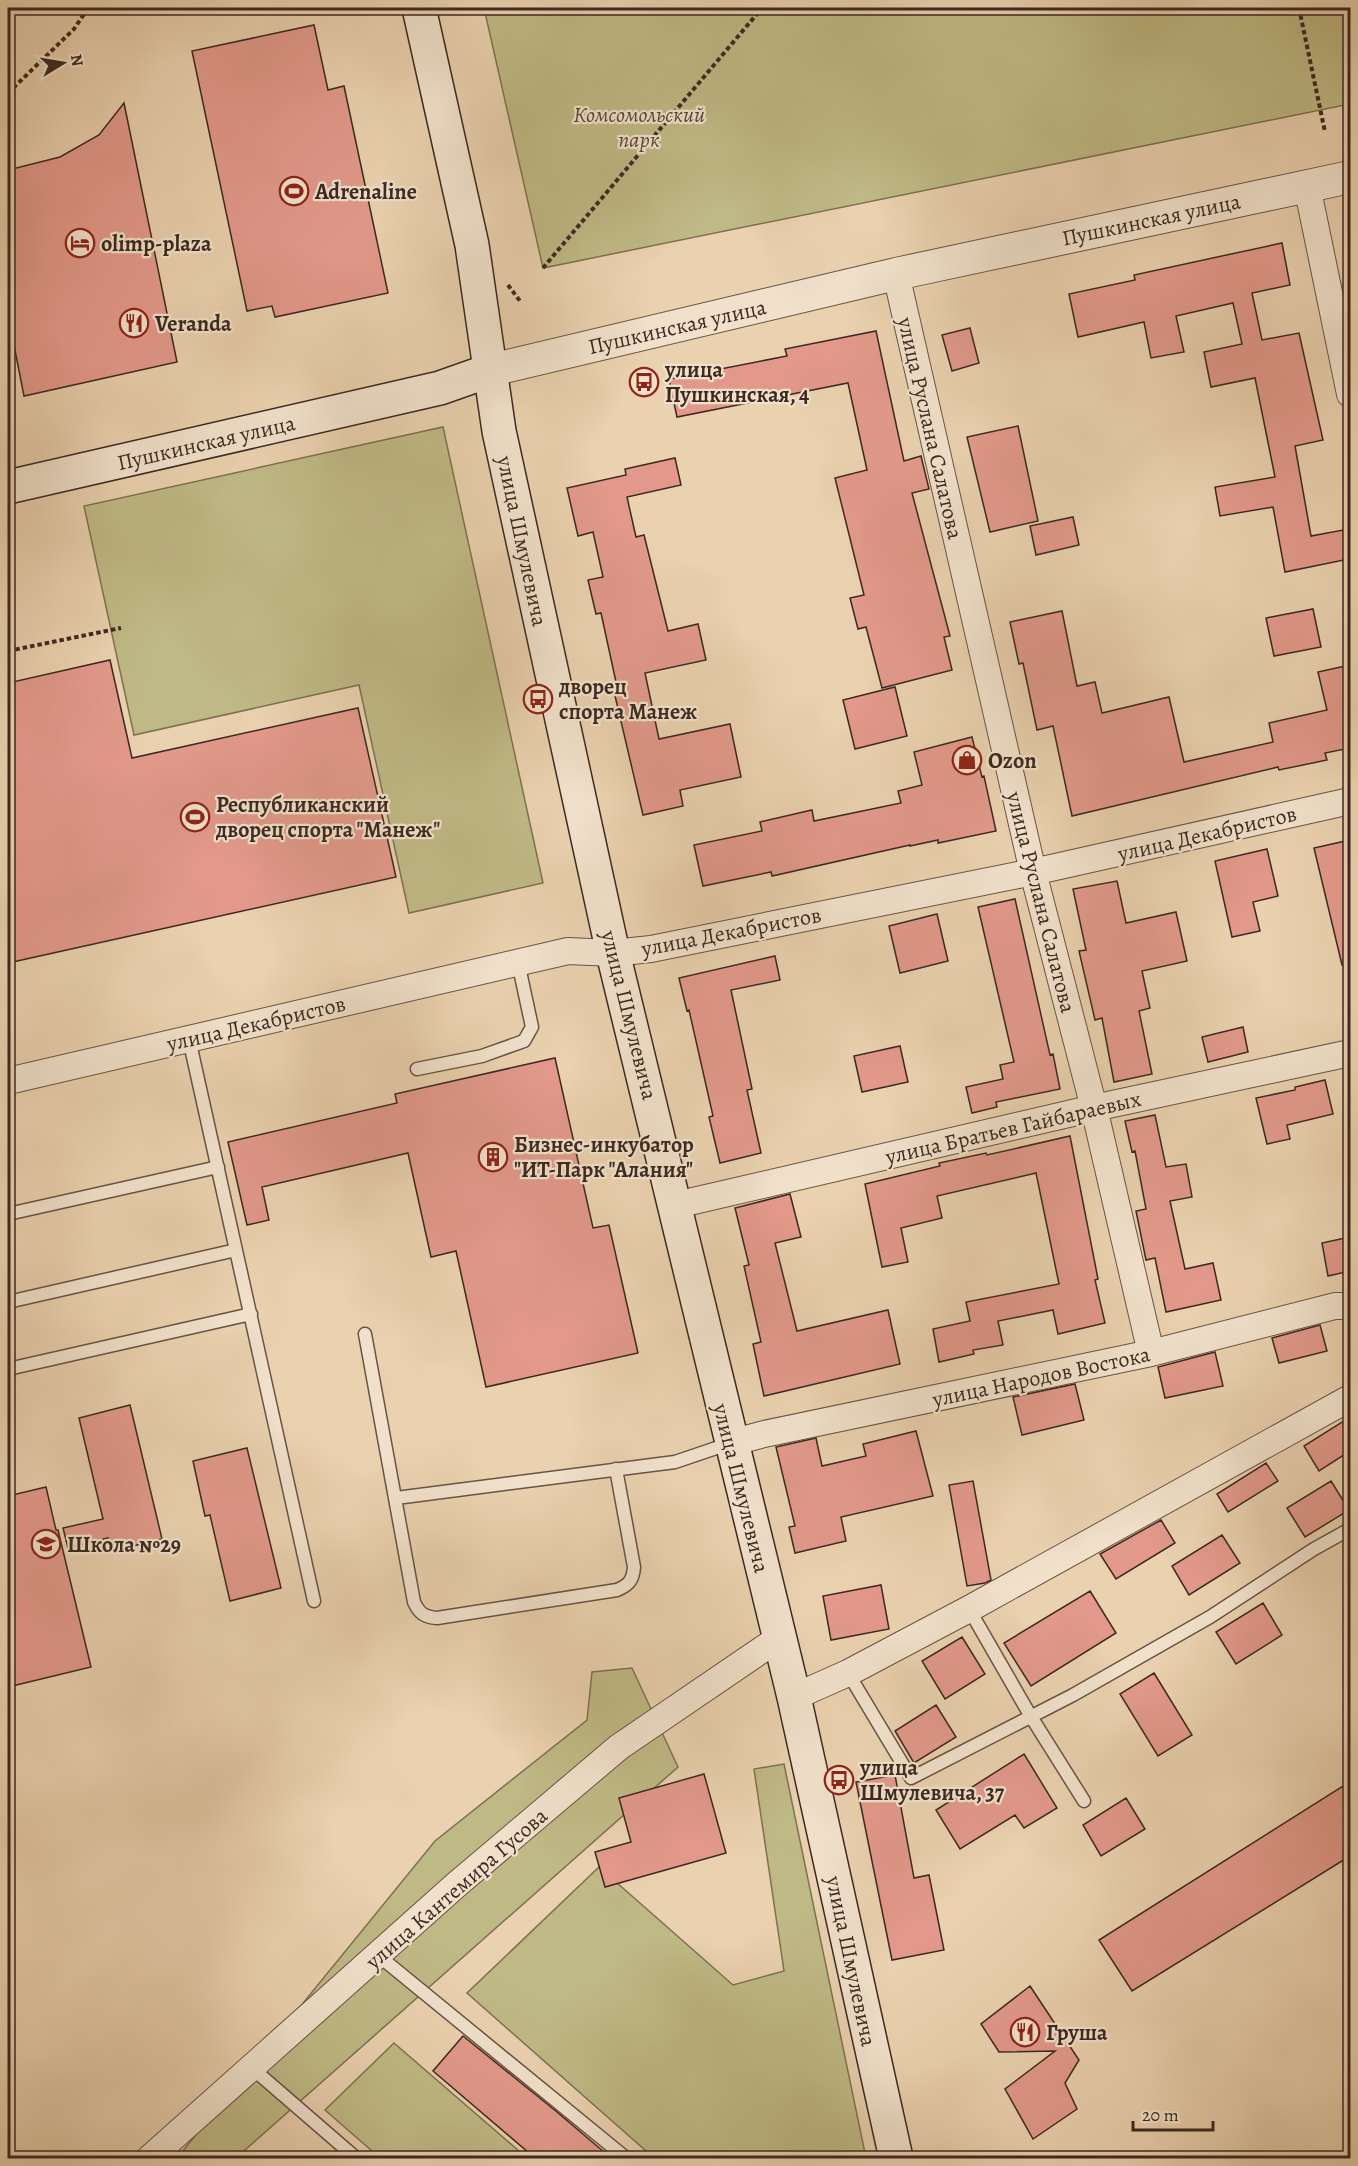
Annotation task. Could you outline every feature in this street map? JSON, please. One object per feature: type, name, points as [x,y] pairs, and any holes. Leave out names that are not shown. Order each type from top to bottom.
[{"type":"main road","name":"улица Шмулевича","points":[[419,8],[472,245],[500,432],[614,953],[794,1697],[896,2158]]},
{"type":"main road","name":"Пушкинская улица","points":[[8,488],[440,388],[491,370]]},
{"type":"street","name":"Пушкинская улица","points":[[491,370],[896,274],[1350,177]]},
{"type":"street","points":[[1307,186],[1350,394]]},
{"type":"street","name":"улица Руслана Салатова","points":[[896,274],[1032,872],[1094,1108],[1151,1353]]},
{"type":"street","name":"улица Декабристов","points":[[8,1081],[568,951],[614,953],[651,949],[1032,872],[1350,801]]},
{"type":"street","name":"улица Братьев Гайбараевых","points":[[676,1205],[1094,1108],[1350,1053]]},
{"type":"street","name":"улица Народов Востока","points":[[731,1443],[776,1431],[1151,1353],[1335,1306],[1350,1306]]},
{"type":"street","points":[[794,1697],[848,1673],[969,1609],[1350,1398]]},
{"type":"street","name":"улица Кантемира Гусова","points":[[150,2158],[456,1885],[619,1747],[779,1638]]},
{"type":"lane","points":[[417,1069],[482,1056],[524,1041],[532,1028],[518,962]]},
{"type":"lane","points":[[189,1039],[314,1600]]},
{"type":"lane","points":[[8,1214],[218,1167]]},
{"type":"lane","points":[[8,1302],[236,1250]]},
{"type":"lane","points":[[8,1369],[251,1314]]},
{"type":"lane","points":[[365,1334],[414,1602],[418,1611],[427,1617],[437,1618],[617,1590],[627,1586],[633,1578],[634,1567],[616,1469]]},
{"type":"lane","points":[[396,1498],[675,1462],[731,1443]]},
{"type":"lane","points":[[848,1673],[911,1778],[1030,1715],[1073,1695],[1210,1617],[1314,1549],[1350,1529]]},
{"type":"lane","points":[[969,1609],[1030,1715],[1084,1801]]},
{"type":"lane","points":[[379,1956],[626,2158]]},
{"type":"lane","points":[[252,2068],[357,2158]]},
{"type":"path","points":[[8,93],[74,29],[88,8]]},
{"type":"path","points":[[543,268],[762,8]]},
{"type":"path","points":[[1299,8],[1325,132]]},
{"type":"path","points":[[8,651],[122,628]]},
{"type":"green space","name":"Комсомольский парк","points":[[484,8],[1350,8],[1350,104],[543,268]]},
{"type":"green space","points":[[8,365],[14,407],[8,409]]},
{"type":"green space","points":[[443,427],[543,883],[409,913],[359,685],[134,735],[84,506]]},
{"type":"green space","points":[[632,1668],[678,1767],[236,2158],[177,2158],[435,1841],[587,1720],[592,1672]]},
{"type":"green space","points":[[784,1764],[866,2158],[654,2158],[467,1993],[599,1867],[733,1985],[784,1971],[754,1769]]},
{"type":"green space","points":[[394,2043],[527,2158],[380,2158],[325,2110]]},
{"type":"building","name":"Adrenaline","points":[[314,25],[328,90],[344,86],[388,293],[275,317],[272,306],[247,311],[192,51]]},
{"type":"building","name":"olimp-plaza","points":[[124,103],[177,362],[24,396],[8,315],[8,170],[60,157],[99,135]]},
{"type":"building","points":[[1282,243],[1290,285],[1252,293],[1262,340],[1299,333],[1323,440],[1295,446],[1311,536],[1343,530],[1349,559],[1285,572],[1273,507],[1220,516],[1215,487],[1275,477],[1255,378],[1211,387],[1204,352],[1242,344],[1233,303],[1176,316],[1184,352],[1151,358],[1144,322],[1078,337],[1069,294],[1135,280],[1134,275]]},
{"type":"building","points":[[970,328],[979,363],[952,371],[942,335]]},
{"type":"building","points":[[876,331],[904,461],[921,456],[929,489],[912,493],[950,636],[944,637],[952,670],[882,688],[866,627],[858,629],[850,598],[864,595],[835,478],[867,470],[848,383],[677,417],[669,379],[787,356],[785,349]]},
{"type":"building","points":[[1018,426],[1038,521],[990,532],[967,437]]},
{"type":"building","points":[[675,458],[681,485],[627,497],[636,537],[644,535],[668,631],[698,624],[706,660],[645,673],[659,739],[730,724],[741,777],[680,790],[683,806],[643,815],[612,683],[616,682],[601,613],[596,614],[588,580],[603,577],[593,532],[578,536],[567,488],[626,475],[625,469]]},
{"type":"building","points":[[1073,517],[1079,545],[1036,555],[1030,526]]},
{"type":"building","points":[[1313,609],[1321,647],[1274,656],[1266,618]]},
{"type":"building","points":[[1062,611],[1077,686],[1095,682],[1102,713],[1169,697],[1184,762],[1273,742],[1269,723],[1327,710],[1318,672],[1350,665],[1350,748],[1325,753],[1327,760],[1279,770],[1278,767],[1072,816],[1053,726],[1037,730],[1023,663],[1019,664],[1010,622]]},
{"type":"building","name":"Республиканский дворец спорта \"Манеж\"","points":[[110,660],[132,758],[358,708],[396,877],[8,963],[8,683]]},
{"type":"building","points":[[895,687],[907,736],[855,749],[843,700]]},
{"type":"building","points":[[972,737],[982,777],[984,776],[996,831],[938,843],[938,840],[910,845],[772,876],[771,872],[703,886],[694,845],[762,831],[760,822],[812,810],[814,821],[901,803],[898,791],[922,785],[914,752]]},
{"type":"building","points":[[1350,840],[1350,964],[1342,965],[1314,848]]},
{"type":"building","points":[[1267,849],[1278,896],[1253,902],[1260,931],[1232,937],[1215,861]]},
{"type":"building","points":[[1117,881],[1126,923],[1176,912],[1187,961],[1142,971],[1150,1008],[1139,1011],[1152,1074],[1114,1082],[1102,1018],[1095,1020],[1079,951],[1086,950],[1073,889]]},
{"type":"building","points":[[1015,899],[1050,1055],[1053,1054],[1060,1089],[996,1102],[997,1107],[972,1113],[966,1087],[1003,1079],[1000,1065],[1014,1062],[978,907]]},
{"type":"building","points":[[937,914],[948,961],[900,973],[889,926]]},
{"type":"building","points":[[775,956],[780,980],[731,990],[752,1089],[747,1090],[761,1153],[720,1163],[709,1117],[713,1116],[689,1010],[687,1011],[679,978]]},
{"type":"building","points":[[1243,1027],[1248,1052],[1208,1062],[1202,1037]]},
{"type":"building","points":[[900,1046],[908,1082],[862,1092],[854,1056]]},
{"type":"building","points":[[555,1058],[593,1228],[609,1225],[638,1353],[486,1387],[456,1251],[431,1257],[408,1153],[262,1187],[269,1220],[247,1225],[228,1142],[397,1103],[395,1094]]},
{"type":"building","points":[[1325,1080],[1333,1114],[1287,1125],[1290,1139],[1267,1144],[1256,1098],[1295,1090],[1295,1087]]},
{"type":"building","points":[[1155,1115],[1166,1167],[1186,1164],[1192,1197],[1170,1201],[1185,1269],[1213,1263],[1221,1300],[1166,1312],[1155,1258],[1146,1260],[1136,1211],[1146,1209],[1135,1151],[1132,1152],[1125,1121]]},
{"type":"building","points":[[1070,1136],[1098,1279],[1095,1280],[1105,1323],[1058,1334],[1053,1310],[998,1321],[1003,1345],[973,1350],[974,1354],[939,1362],[933,1329],[970,1321],[966,1302],[1059,1284],[1036,1173],[937,1196],[942,1218],[901,1228],[908,1262],[882,1267],[865,1184],[940,1166],[939,1163],[986,1153],[987,1155]]},
{"type":"building","points":[[790,1194],[801,1237],[775,1243],[797,1331],[888,1310],[900,1364],[764,1396],[753,1344],[761,1342],[744,1266],[749,1265],[735,1208]]},
{"type":"building","points":[[1350,1237],[1350,1271],[1328,1276],[1322,1243]]},
{"type":"building","points":[[1320,1325],[1327,1351],[1279,1363],[1272,1338]]},
{"type":"building","points":[[1215,1352],[1223,1386],[1165,1398],[1158,1367]]},
{"type":"building","points":[[1075,1384],[1084,1420],[1022,1435],[1013,1397]]},
{"type":"building","points":[[130,1405],[162,1539],[112,1551],[108,1538],[68,1548],[63,1528],[103,1519],[79,1418]]},
{"type":"building","points":[[1350,1417],[1350,1451],[1319,1471],[1304,1446]]},
{"type":"building","points":[[916,1431],[933,1496],[841,1517],[846,1541],[795,1553],[789,1527],[795,1526],[776,1447],[816,1438],[822,1466],[866,1456],[863,1444]]},
{"type":"building","points":[[247,1448],[281,1588],[230,1601],[210,1515],[205,1516],[193,1461]]},
{"type":"building","points":[[1266,1463],[1278,1481],[1228,1512],[1217,1494]]},
{"type":"building","points":[[973,1481],[991,1580],[967,1586],[949,1485]]},
{"type":"building","points":[[1331,1481],[1349,1510],[1305,1537],[1287,1508]]},
{"type":"building","points":[[46,1487],[91,1667],[8,1687],[8,1496]]},
{"type":"building","points":[[1161,1520],[1175,1543],[1116,1579],[1100,1554]]},
{"type":"building","points":[[1222,1535],[1240,1563],[1189,1595],[1172,1566]]},
{"type":"building","points":[[881,1585],[889,1629],[831,1640],[823,1596]]},
{"type":"building","points":[[1090,1591],[1116,1633],[1031,1686],[1004,1643]]},
{"type":"building","points":[[1263,1603],[1282,1635],[1236,1664],[1216,1632]]},
{"type":"building","points":[[962,1637],[985,1674],[945,1699],[922,1661]]},
{"type":"building","points":[[1154,1673],[1192,1735],[1158,1756],[1120,1694]]},
{"type":"building","points":[[936,1705],[956,1737],[914,1763],[895,1731]]},
{"type":"building","points":[[1024,1754],[1057,1808],[1024,1828],[1015,1815],[960,1849],[936,1810]]},
{"type":"building","points":[[704,1774],[726,1853],[605,1887],[595,1852],[631,1842],[619,1798]]},
{"type":"building","points":[[895,1775],[914,1878],[929,1875],[944,1950],[892,1960],[856,1782]]},
{"type":"building","points":[[1343,1786],[1350,1798],[1350,1856],[1132,1991],[1099,1940]]},
{"type":"building","points":[[1126,1798],[1145,1829],[1101,1856],[1083,1825]]},
{"type":"building","points":[[1030,1986],[1079,2060],[1065,2083],[1077,2109],[1033,2139],[1005,2089],[1055,2051],[999,2052],[981,2024]]},
{"type":"building","points":[[463,2036],[611,2158],[535,2158],[433,2071]]},
{"type":"place","name":"Adrenaline","points":[[294,191]]},
{"type":"place","name":"olimp-plaza","points":[[80,243]]},
{"type":"place","name":"Veranda","points":[[134,323]]},
{"type":"place","name":"улица Пушкинская, 4","points":[[644,382]]},
{"type":"place","name":"дворец спорта Манеж","points":[[538,699]]},
{"type":"place","name":"Ozon","points":[[967,760]]},
{"type":"place","name":"Республиканский дворец спорта \"Манеж\"","points":[[195,817]]},
{"type":"place","name":"Бизнес-инкубатор \"ИТ-Парк \"Алания\"","points":[[493,1157]]},
{"type":"place","name":"Школа №29","points":[[46,1544]]},
{"type":"place","name":"улица Шмулевича, 37","points":[[839,1780]]},
{"type":"place","name":"Груша","points":[[1025,2032]]}]
